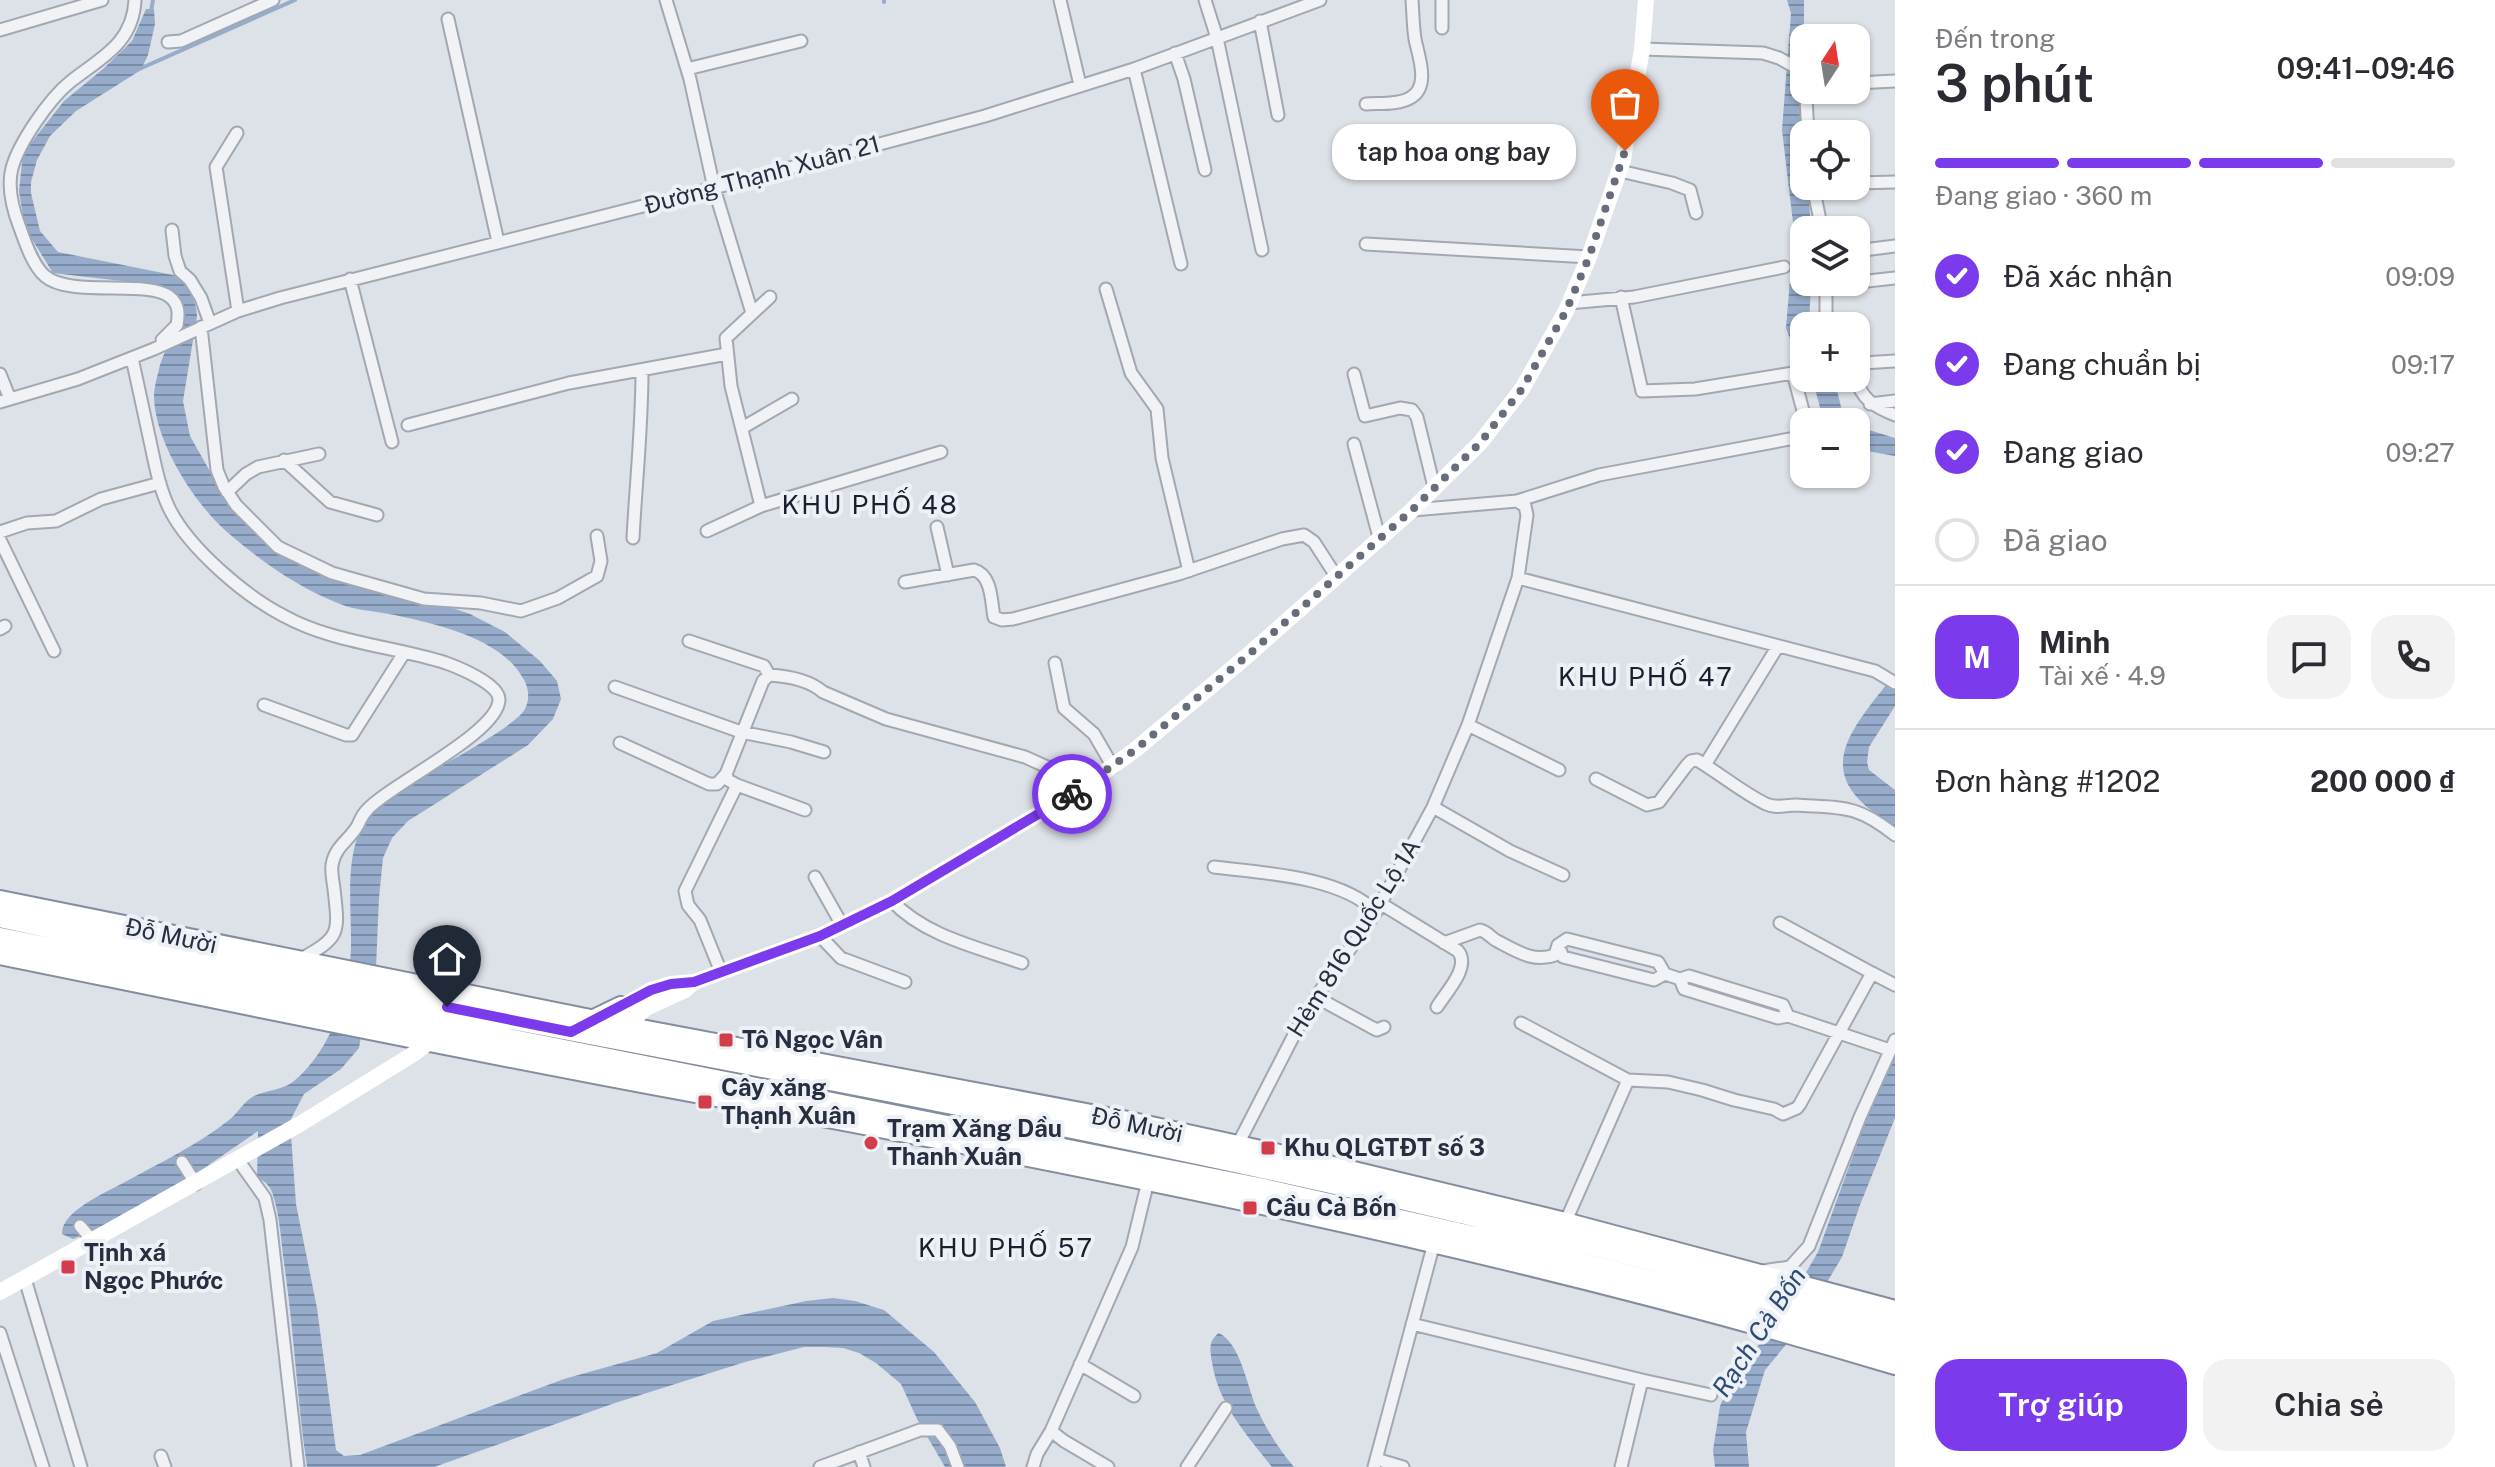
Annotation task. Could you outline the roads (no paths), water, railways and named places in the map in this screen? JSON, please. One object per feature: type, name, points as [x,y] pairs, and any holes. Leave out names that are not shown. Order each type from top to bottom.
[{"type":"highway","name":"Đỗ Mười","points":[[0,901],[296,961],[337,996]]},
{"type":"highway","name":"Đỗ Mười","points":[[0,917],[337,996]]},
{"type":"highway","name":"Đỗ Mười","points":[[0,939],[337,996]]},
{"type":"highway","points":[[0,954],[337,996],[382,1005]]},
{"type":"highway","points":[[337,996],[382,1005]]},
{"type":"highway","name":"Đỗ Mười","points":[[382,1005],[571,1032],[1436,1235]]},
{"type":"highway","name":"Đỗ Mười","points":[[382,1005],[592,1021],[620,1043],[1148,1181],[1776,1304]]},
{"type":"highway","name":"Đỗ Mười","points":[[382,1005],[435,1033],[620,1043],[1108,1118],[1565,1223],[1754,1273],[1776,1304]]},
{"type":"highway","points":[[571,1032],[592,1021]]},
{"type":"highway","name":"Đỗ Mười","points":[[620,1043],[1129,1139],[1329,1182],[1524,1228],[1776,1304]]},
{"type":"highway","points":[[1776,1304],[1837,1321],[1895,1328]]},
{"type":"highway","points":[[1776,1304],[1837,1321],[1895,1348]]},
{"type":"highway","points":[[1837,1321],[1895,1311]]},
{"type":"highway","points":[[1837,1321],[1895,1364]]},
{"type":"street","points":[[0,30],[102,0]]},
{"type":"street","points":[[0,374],[5,401],[78,379],[151,350],[177,325],[178,308],[169,296],[153,291],[59,283],[43,275],[31,253],[11,200],[12,169],[24,143],[68,83],[96,65],[122,40],[133,17],[135,0]]},
{"type":"street","points":[[168,42],[181,41],[273,0]]},
{"type":"street","points":[[666,0],[687,69],[714,188],[752,313]]},
{"type":"street","points":[[1060,0],[1080,85]]},
{"type":"street","points":[[1205,0],[1217,38],[1262,250]]},
{"type":"street","name":"Đường Thạnh Xuân 21","points":[[151,350],[238,311],[350,279],[985,116],[1134,69],[1303,2],[1320,0]]},
{"type":"street","points":[[1366,104],[1406,100],[1417,91],[1422,58],[1416,40],[1412,0]]},
{"type":"street","points":[[1442,0],[1442,28]]},
{"type":"street","points":[[620,1043],[646,1008],[685,990],[694,982],[820,936],[892,901],[1113,767],[1247,656],[1412,510],[1480,443],[1522,389],[1569,303],[1589,257],[1620,171],[1642,49],[1646,0]]},
{"type":"street","points":[[448,19],[498,242]]},
{"type":"street","points":[[1260,21],[1278,115]]},
{"type":"street","points":[[687,69],[801,41]]},
{"type":"street","points":[[1642,49],[1763,53],[1790,64]]},
{"type":"street","points":[[1175,53],[1205,170]]},
{"type":"street","points":[[1134,69],[1181,264]]},
{"type":"street","points":[[1870,82],[1895,81]]},
{"type":"street","points":[[237,133],[216,167],[238,311]]},
{"type":"street","points":[[1620,171],[1690,190],[1696,213]]},
{"type":"street","points":[[1870,183],[1895,182]]},
{"type":"street","points":[[172,230],[180,271],[201,298],[217,470],[227,492],[278,547],[332,573],[424,599],[481,603],[521,611],[558,598],[597,576],[601,561],[597,536]]},
{"type":"street","points":[[1366,244],[1589,257]]},
{"type":"street","points":[[1870,249],[1895,246]]},
{"type":"street","points":[[1569,303],[1634,297],[1784,267]]},
{"type":"street","points":[[1870,281],[1895,278]]},
{"type":"street","points":[[350,279],[392,442]]},
{"type":"street","points":[[1106,289],[1131,373],[1157,409],[1162,458],[1189,571]]},
{"type":"street","points":[[761,506],[731,386],[726,338],[770,297]]},
{"type":"street","points":[[1621,297],[1642,391],[1695,389],[1793,373],[1802,408]]},
{"type":"street","points":[[408,425],[569,383],[727,354]]},
{"type":"street","points":[[132,358],[160,483],[170,510],[183,531],[248,594],[286,618],[335,635],[447,663],[493,687],[499,697],[497,709],[489,721],[436,762],[371,804],[357,826],[337,847],[331,866],[338,919],[335,933],[327,944],[296,961]]},
{"type":"street","points":[[1870,363],[1895,361]]},
{"type":"street","points":[[633,538],[642,371]]},
{"type":"street","points":[[1354,374],[1365,416],[1400,408],[1412,410],[1417,417],[1434,487]]},
{"type":"street","points":[[1862,392],[1870,405],[1895,415]]},
{"type":"street","points":[[742,428],[792,399]]},
{"type":"street","points":[[1870,405],[1895,401]]},
{"type":"street","points":[[1412,510],[1517,501],[1599,475],[1790,439]]},
{"type":"street","points":[[1354,444],[1379,537]]},
{"type":"street","points":[[707,531],[761,506],[941,452]]},
{"type":"street","points":[[227,492],[252,471],[284,460],[319,454]]},
{"type":"street","points":[[284,460],[330,502],[377,515]]},
{"type":"street","points":[[0,532],[27,523],[56,521],[101,499],[160,483]]},
{"type":"street","name":"Hẻm 816 Quốc Lộ 1A","points":[[1237,1146],[1316,997],[1378,907],[1433,807],[1468,725],[1518,578],[1527,515],[1525,506],[1517,501]]},
{"type":"street","points":[[937,527],[948,575]]},
{"type":"street","points":[[905,582],[974,570],[980,572],[986,578],[994,617],[1013,619],[1189,571],[1282,539],[1304,535],[1314,542],[1336,576]]},
{"type":"street","points":[[0,540],[54,651]]},
{"type":"street","points":[[1518,578],[1875,671],[1895,683]]},
{"type":"street","points":[[689,641],[764,666],[769,675]]},
{"type":"street","points":[[1705,765],[1778,646]]},
{"type":"street","points":[[264,705],[352,735],[404,653]]},
{"type":"street","points":[[1055,663],[1064,708],[1094,734],[1113,767]]},
{"type":"street","points":[[620,743],[709,784],[717,784],[726,774],[763,681],[769,675],[784,675],[886,719],[1025,757],[1056,771],[1082,788]]},
{"type":"street","points":[[615,687],[741,732],[824,752]]},
{"type":"street","points":[[1468,725],[1559,770]]},
{"type":"street","points":[[1596,779],[1647,805],[1659,802],[1691,761],[1697,760],[1766,804],[1783,808],[1793,805],[1812,808],[1836,806],[1860,812],[1895,835]]},
{"type":"street","points":[[726,774],[728,780],[737,785],[805,810]]},
{"type":"street","points":[[721,972],[700,920],[688,905],[685,891],[737,785]]},
{"type":"street","points":[[1433,807],[1510,851],[1563,875]]},
{"type":"street","points":[[1214,867],[1308,879],[1378,907],[1444,943],[1463,957],[1463,966],[1437,1007]]},
{"type":"street","points":[[815,877],[842,925]]},
{"type":"street","points":[[892,901],[906,916],[931,930],[1022,963]]},
{"type":"street","points":[[1780,923],[1895,985]]},
{"type":"street","points":[[1444,943],[1480,930],[1486,931],[1493,939],[1536,960],[1555,955],[1558,945],[1567,939],[1658,962],[1665,974],[1680,979],[1689,976],[1783,1005],[1788,1016],[1840,1033],[1893,1045],[1860,1117],[1809,1246],[1790,1267],[1754,1273]]},
{"type":"street","points":[[820,936],[841,958],[905,982]]},
{"type":"street","points":[[1558,945],[1563,957],[1654,980],[1665,974]]},
{"type":"street","points":[[1521,1023],[1628,1080],[1680,1085],[1783,1114],[1797,1108],[1872,973]]},
{"type":"street","points":[[1316,997],[1377,1030],[1384,1027]]},
{"type":"street","points":[[0,1292],[25,1279],[87,1234],[245,1156],[300,1124],[415,1053],[435,1033]]},
{"type":"street","points":[[1565,1223],[1628,1080]]},
{"type":"street","points":[[245,1156],[265,1198],[270,1220],[298,1467]]},
{"type":"street","points":[[182,1162],[194,1182]]},
{"type":"street","points":[[1033,1467],[1132,1247],[1148,1181]]},
{"type":"street","points":[[1403,1467],[1375,1463],[1436,1235]]},
{"type":"street","points":[[25,1279],[81,1467]]},
{"type":"street","points":[[1412,1324],[1711,1395]]},
{"type":"street","points":[[0,1333],[43,1467]]},
{"type":"street","points":[[1080,1364],[1134,1396]]},
{"type":"street","points":[[1621,1467],[1642,1380]]},
{"type":"street","points":[[1187,1467],[1226,1408]]},
{"type":"street","points":[[820,1467],[920,1430],[938,1430],[950,1446],[958,1467]]},
{"type":"street","points":[[1051,1431],[1108,1467]]},
{"type":"street","points":[[859,1452],[864,1467]]},
{"type":"water","points":[[1787,0],[1804,0],[1804,24],[1790,24]]},
{"type":"water","points":[[146,9],[154,9],[155,24],[141,70],[76,111],[50,136],[37,160],[31,193],[40,231],[58,252],[178,276],[186,285],[194,299],[197,316],[183,401],[190,436],[216,482],[249,523],[278,548],[470,614],[505,632],[540,661],[557,681],[561,699],[553,719],[528,745],[408,821],[392,838],[383,858],[375,991],[359,1048],[341,1069],[304,1094],[290,1121],[296,1204],[317,1308],[336,1450],[344,1456],[360,1455],[564,1379],[657,1353],[713,1321],[833,1298],[884,1310],[934,1352],[975,1402],[1000,1448],[1006,1467],[945,1467],[901,1384],[859,1353],[843,1348],[804,1347],[615,1403],[434,1467],[307,1467],[279,1220],[271,1189],[257,1177],[258,1131],[171,1191],[109,1225],[73,1239],[62,1234],[69,1218],[86,1203],[191,1146],[229,1120],[250,1098],[290,1084],[307,1068],[329,1035],[348,978],[351,869],[358,835],[365,819],[382,798],[506,727],[525,709],[528,696],[523,679],[510,662],[480,641],[443,627],[352,608],[324,597],[280,573],[214,520],[178,470],[156,415],[154,397],[157,379],[179,315],[174,296],[156,285],[53,273],[25,228],[19,191],[23,153],[64,101],[132,41]]},
{"type":"water","points":[[1790,26],[1790,104],[1804,104],[1804,120],[1790,120],[1790,197],[1782,130]]},
{"type":"water","points":[[1790,200],[1809,200],[1810,216],[1792,216]]},
{"type":"water","points":[[1790,280],[1790,296],[1810,296],[1810,312],[1790,312],[1790,339],[1786,328]]},
{"type":"water","points":[[1816,392],[1837,392],[1841,408],[1820,408]]},
{"type":"water","points":[[1870,430],[1895,438],[1895,456],[1870,452]]},
{"type":"water","points":[[1895,674],[1895,706],[1869,747],[1867,762],[1869,770],[1895,790],[1895,826],[1868,808],[1851,790],[1844,772],[1844,754],[1862,716]]},
{"type":"water","points":[[1895,1050],[1895,1118],[1842,1257],[1799,1329],[1765,1370],[1746,1432],[1749,1467],[1715,1467],[1713,1450],[1720,1406],[1738,1367],[1771,1332],[1818,1252]]},
{"type":"water","points":[[1219,1333],[1233,1346],[1261,1417],[1294,1467],[1272,1467],[1227,1405],[1215,1377],[1211,1354],[1211,1343]]},
{"type":"waterway","points":[[151,11],[153,0]]},
{"type":"waterway","points":[[137,70],[295,0]]},
{"type":"place","name":"tap hoa ong bay","points":[[1625,151]]},
{"type":"place","name":"Tô Ngọc Vân","points":[[726,1040]]},
{"type":"place","name":"Cây xăng Thạnh Xuân","points":[[705,1102]]},
{"type":"place","name":"Trạm Xăng Dầu Thanh Xuân","points":[[871,1143]]},
{"type":"place","name":"Khu QLGTĐT số 3","points":[[1268,1148]]},
{"type":"place","name":"Cầu Cả Bốn","points":[[1250,1208]]},
{"type":"place","name":"Tịnh xá Ngọc Phước","points":[[68,1267]]},
{"type":"district","name":"KHU PHỐ 48","points":[[870,505]]},
{"type":"district","name":"KHU PHỐ 47","points":[[1646,677]]},
{"type":"district","name":"KHU PHỐ 57","points":[[1006,1248]]},
{"type":"water label","name":"Rạch Cả Bốn","points":[[1759,1332]]}]
